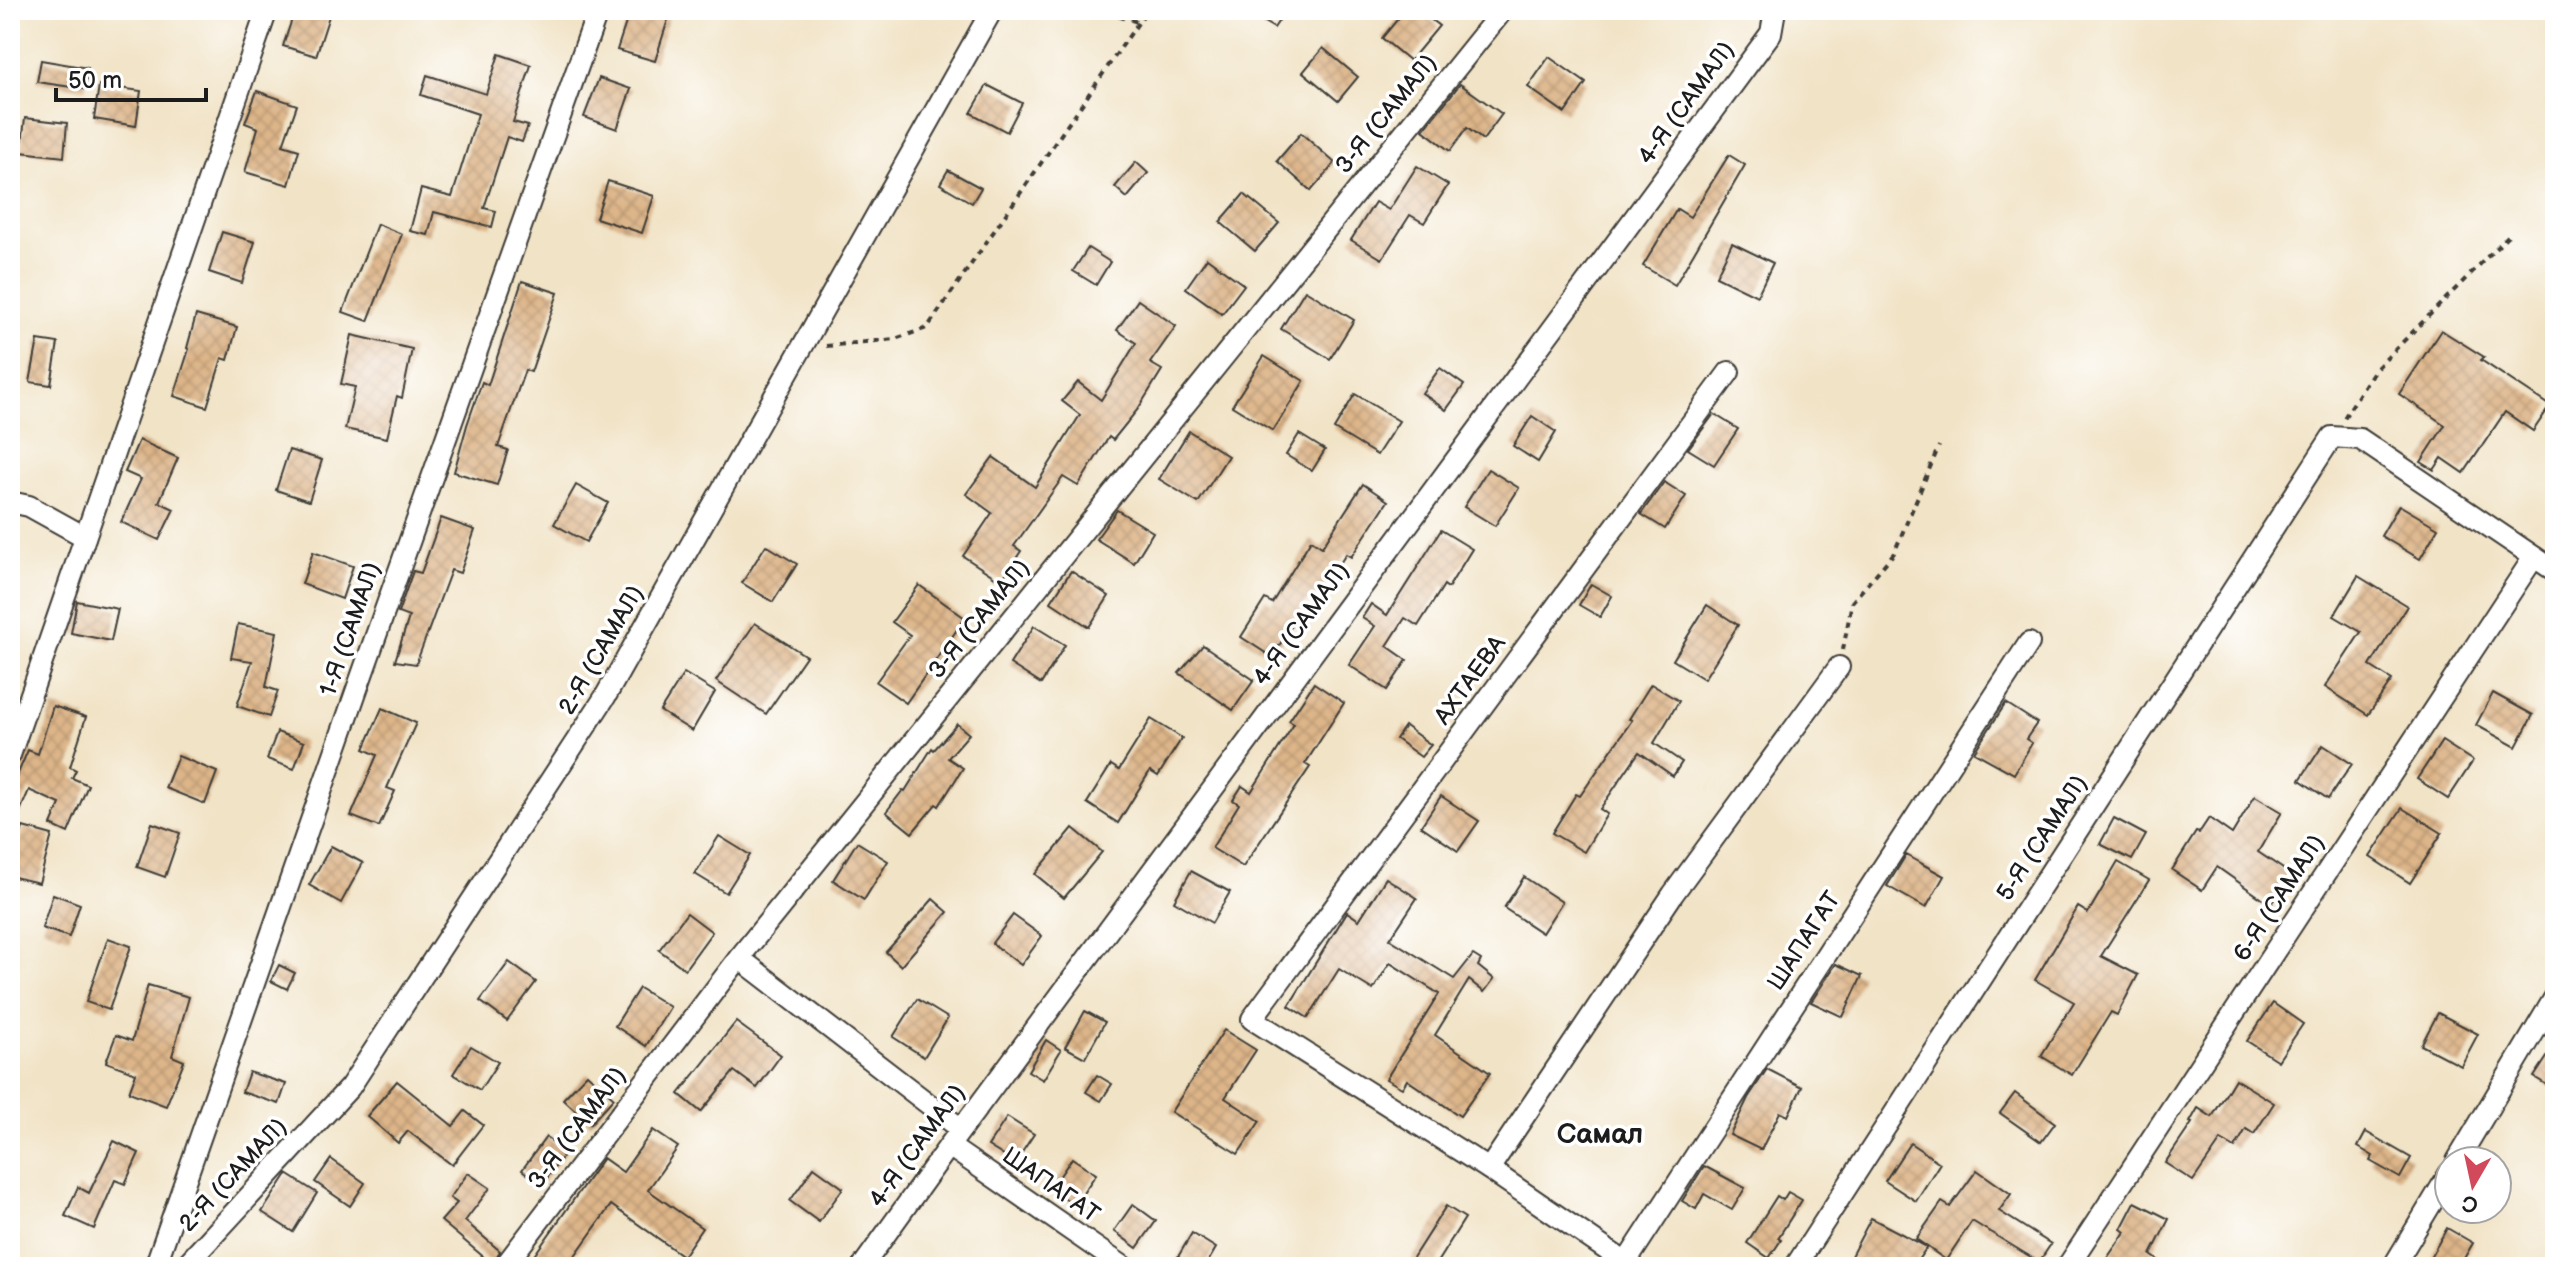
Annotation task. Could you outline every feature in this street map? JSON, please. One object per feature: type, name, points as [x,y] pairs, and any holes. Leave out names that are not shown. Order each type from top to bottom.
[{"type":"street","points":[[10,755],[267,10]]},
{"type":"street","name":"1-Я (САМАЛ)","points":[[155,1267],[598,10]]},
{"type":"street","name":"2-Я (САМАЛ)","points":[[184,1267],[350,1087],[605,697],[992,10]]},
{"type":"street","name":"3-Я (САМАЛ)","points":[[504,1267],[739,958],[1503,10]]},
{"type":"street","name":"4-Я (САМАЛ)","points":[[862,1267],[1771,33],[1775,10]]},
{"type":"street","name":"АХТАЕВА","points":[[1489,1169],[1252,1019],[1729,372]]},
{"type":"street","points":[[2332,437],[2360,439],[2555,571]]},
{"type":"street","name":"5-Я (САМАЛ)","points":[[1795,1267],[2332,437]]},
{"type":"street","points":[[10,502],[29,506],[85,537]]},
{"type":"street","name":"6-Я (САМАЛ)","points":[[2067,1267],[2534,557]]},
{"type":"street","name":"ШАПАГАТ","points":[[1624,1265],[2029,643]]},
{"type":"street","points":[[1624,1265],[1489,1169],[1673,894],[1839,667]]},
{"type":"street","name":"ШАПАГАТ","points":[[739,958],[955,1137],[1124,1267]]},
{"type":"street","points":[[2467,1145],[2555,997]]},
{"type":"street","points":[[2393,1267],[2433,1201]]},
{"type":"path","points":[[1096,10],[1138,22]]},
{"type":"path","points":[[802,348],[895,339],[927,328],[1147,10]]},
{"type":"path","points":[[2332,437],[2374,371],[2512,232]]},
{"type":"path","points":[[1839,667],[1852,602],[1894,553],[1939,446]]},
{"type":"building","points":[[295,10],[310,10],[329,16],[316,56],[283,46]]},
{"type":"building","points":[[630,10],[671,10],[655,61],[617,50]]},
{"type":"building","points":[[1244,10],[1286,10],[1274,28]]},
{"type":"building","points":[[1405,10],[1419,10],[1439,26],[1410,61],[1382,38]]},
{"type":"building","points":[[1323,48],[1358,77],[1338,101],[1303,72]]},
{"type":"building","points":[[499,54],[531,65],[513,122],[528,126],[522,142],[507,137],[484,208],[496,211],[492,227],[434,212],[428,235],[410,231],[421,189],[452,197],[478,114],[421,95],[427,75],[486,94]]},
{"type":"building","points":[[1549,57],[1586,83],[1565,113],[1528,87]]},
{"type":"building","points":[[41,60],[88,68],[85,89],[37,82]]},
{"type":"building","points":[[599,78],[631,89],[617,129],[584,117]]},
{"type":"building","points":[[1460,84],[1502,114],[1483,140],[1467,128],[1450,151],[1423,130]]},
{"type":"building","points":[[99,85],[141,91],[136,126],[94,119]]},
{"type":"building","points":[[987,85],[1022,103],[1007,132],[971,113]]},
{"type":"building","points":[[257,91],[297,105],[283,145],[299,150],[289,185],[245,172],[258,128],[245,123]]},
{"type":"building","points":[[25,118],[67,123],[64,157],[21,152]]},
{"type":"building","points":[[1301,133],[1335,163],[1311,191],[1277,161]]},
{"type":"building","points":[[1729,155],[1745,165],[1675,285],[1643,266],[1677,209],[1690,217]]},
{"type":"building","points":[[1136,162],[1148,173],[1127,198],[1115,187]]},
{"type":"building","points":[[1417,166],[1448,185],[1424,223],[1410,215],[1382,259],[1351,240],[1375,202],[1389,210]]},
{"type":"building","points":[[948,170],[981,188],[972,203],[940,184]]},
{"type":"building","points":[[608,181],[654,196],[642,233],[596,218]]},
{"type":"building","points":[[1244,194],[1279,223],[1255,251],[1220,222]]},
{"type":"building","points":[[377,224],[402,234],[368,321],[343,312]]},
{"type":"building","points":[[222,232],[255,242],[242,283],[209,272]]},
{"type":"building","points":[[1732,243],[1773,263],[1757,296],[1716,276]]},
{"type":"building","points":[[1088,248],[1110,262],[1096,285],[1073,271]]},
{"type":"building","points":[[1207,258],[1244,285],[1222,314],[1186,288]]},
{"type":"building","points":[[522,281],[558,293],[531,372],[525,370],[498,447],[508,450],[497,485],[454,472],[482,382],[488,385]]},
{"type":"building","points":[[1305,290],[1354,320],[1330,359],[1281,329]]},
{"type":"building","points":[[1138,300],[1176,326],[1150,363],[1162,370],[1138,409],[1113,440],[1109,437],[1078,486],[1063,477],[1014,546],[1021,551],[1001,581],[963,556],[992,513],[966,494],[993,457],[1035,487],[1080,415],[1062,401],[1078,382],[1101,400],[1136,343],[1117,330]]},
{"type":"building","points":[[196,315],[237,327],[228,360],[222,358],[207,407],[174,396]]},
{"type":"building","points":[[2441,330],[2484,357],[2481,360],[2550,406],[2533,431],[2505,412],[2464,473],[2442,458],[2434,470],[2421,462],[2445,425],[2399,394]]},
{"type":"building","points":[[352,335],[412,349],[402,398],[397,396],[387,438],[345,429],[355,387],[341,384]]},
{"type":"building","points":[[38,340],[58,343],[51,385],[30,382]]},
{"type":"building","points":[[1264,356],[1304,381],[1273,431],[1232,406]]},
{"type":"building","points":[[1440,368],[1464,385],[1446,410],[1422,393]]},
{"type":"building","points":[[1355,394],[1399,421],[1377,455],[1334,429]]},
{"type":"building","points":[[1714,414],[1738,429],[1714,465],[1688,449]]},
{"type":"building","points":[[1532,416],[1556,432],[1538,462],[1513,446]]},
{"type":"building","points":[[1189,431],[1228,456],[1198,503],[1159,479]]},
{"type":"building","points":[[1299,434],[1325,450],[1312,471],[1286,455]]},
{"type":"building","points":[[139,440],[178,458],[159,502],[174,509],[159,540],[121,522],[141,479],[125,472]]},
{"type":"building","points":[[289,450],[322,460],[309,501],[276,490]]},
{"type":"building","points":[[1488,469],[1519,488],[1495,526],[1464,507]]},
{"type":"building","points":[[1664,482],[1686,496],[1665,529],[1641,514]]},
{"type":"building","points":[[1363,484],[1388,501],[1351,557],[1346,554],[1318,597],[1312,593],[1272,657],[1241,637],[1265,599],[1272,603],[1311,540],[1322,547]]},
{"type":"building","points":[[576,485],[608,503],[586,542],[554,524]]},
{"type":"building","points":[[2399,505],[2438,528],[2420,559],[2381,536]]},
{"type":"building","points":[[1117,510],[1153,532],[1134,563],[1096,539]]},
{"type":"building","points":[[441,518],[475,530],[460,573],[451,570],[416,664],[395,661],[409,617],[398,613],[413,571],[421,573]]},
{"type":"building","points":[[1441,530],[1472,549],[1448,588],[1444,585],[1418,626],[1405,618],[1387,646],[1407,660],[1387,690],[1349,665],[1375,626],[1362,618],[1371,604],[1387,615]]},
{"type":"building","points":[[766,545],[797,564],[773,602],[742,583]]},
{"type":"building","points":[[313,552],[353,566],[342,599],[302,584]]},
{"type":"building","points":[[1071,571],[1109,596],[1089,627],[1051,602]]},
{"type":"building","points":[[2358,576],[2407,606],[2370,666],[2392,680],[2368,715],[2325,687],[2361,632],[2334,616]]},
{"type":"building","points":[[1591,584],[1612,596],[1600,617],[1579,605]]},
{"type":"building","points":[[919,585],[965,618],[906,703],[876,682],[910,635],[892,622]]},
{"type":"building","points":[[77,601],[118,609],[111,641],[71,633]]},
{"type":"building","points":[[1707,605],[1738,625],[1704,679],[1673,660]]},
{"type":"building","points":[[755,623],[806,656],[766,714],[716,681]]},
{"type":"building","points":[[238,624],[277,632],[266,687],[278,691],[269,717],[237,706],[252,661],[231,658]]},
{"type":"building","points":[[1034,626],[1065,645],[1041,684],[1010,664]]},
{"type":"building","points":[[1203,645],[1254,680],[1233,710],[1179,673]]},
{"type":"building","points":[[684,673],[715,692],[692,731],[660,711]]},
{"type":"building","points":[[1314,683],[1344,703],[1305,764],[1310,767],[1243,867],[1212,848],[1239,804],[1233,800],[1242,786],[1251,792],[1294,724],[1289,721]]},
{"type":"building","points":[[1651,684],[1679,701],[1654,743],[1682,762],[1673,776],[1639,752],[1600,809],[1607,814],[1584,852],[1552,833],[1576,794],[1580,796],[1632,720],[1629,719]]},
{"type":"building","points":[[2493,693],[2533,715],[2516,747],[2476,725]]},
{"type":"building","points":[[2006,703],[2037,723],[2026,739],[2032,743],[2014,774],[1974,752]]},
{"type":"building","points":[[53,706],[86,717],[70,767],[76,770],[72,778],[88,785],[68,833],[51,825],[60,804],[29,790],[10,835],[10,792],[28,750],[38,754]]},
{"type":"building","points":[[382,708],[416,723],[387,788],[395,791],[379,827],[351,816],[377,755],[364,749]]},
{"type":"building","points":[[1151,719],[1182,738],[1158,776],[1150,771],[1118,823],[1087,803],[1111,765],[1119,770]]},
{"type":"building","points":[[957,724],[969,734],[948,758],[963,768],[939,806],[936,804],[912,833],[886,812],[905,791],[932,748],[934,750]]},
{"type":"building","points":[[1405,726],[1431,745],[1421,757],[1396,739]]},
{"type":"building","points":[[277,732],[304,742],[294,769],[267,759]]},
{"type":"building","points":[[2442,741],[2473,761],[2448,799],[2417,779]]},
{"type":"building","points":[[2323,745],[2352,764],[2328,799],[2300,780]]},
{"type":"building","points":[[178,756],[217,772],[205,804],[165,788]]},
{"type":"building","points":[[1441,796],[1479,821],[1458,851],[1421,826]]},
{"type":"building","points":[[2255,796],[2282,812],[2258,852],[2292,875],[2271,905],[2217,867],[2202,890],[2172,870],[2196,832],[2199,833],[2209,818],[2232,834]]},
{"type":"building","points":[[2402,808],[2442,833],[2410,883],[2370,857]]},
{"type":"building","points":[[2114,818],[2146,835],[2132,860],[2100,844]]},
{"type":"building","points":[[152,823],[180,833],[165,877],[137,867]]},
{"type":"building","points":[[23,827],[52,835],[39,883],[10,876]]},
{"type":"building","points":[[1073,828],[1102,852],[1064,898],[1035,874]]},
{"type":"building","points":[[719,836],[750,855],[726,893],[695,874]]},
{"type":"building","points":[[857,842],[888,861],[864,900],[833,880]]},
{"type":"building","points":[[331,846],[363,863],[341,903],[309,885]]},
{"type":"building","points":[[1906,855],[1944,876],[1926,908],[1887,886]]},
{"type":"building","points":[[2118,862],[2149,880],[2101,956],[2138,975],[2117,1015],[2111,1012],[2072,1075],[2041,1056],[2074,1002],[2035,980],[2078,907],[2088,913]]},
{"type":"building","points":[[1191,871],[1230,892],[1212,923],[1174,901]]},
{"type":"building","points":[[1524,877],[1562,902],[1542,933],[1504,908]]},
{"type":"building","points":[[1386,878],[1417,898],[1390,939],[1454,979],[1473,955],[1481,960],[1478,966],[1494,979],[1484,992],[1469,980],[1435,1035],[1490,1073],[1460,1116],[1407,1080],[1402,1088],[1386,1079],[1439,994],[1390,963],[1373,990],[1339,969],[1308,1018],[1289,1006],[1347,912],[1359,920]]},
{"type":"building","points":[[53,894],[80,904],[69,937],[42,928]]},
{"type":"building","points":[[933,899],[948,912],[901,966],[886,952]]},
{"type":"building","points":[[687,913],[712,932],[685,969],[659,950]]},
{"type":"building","points":[[1013,915],[1042,936],[1021,965],[992,943]]},
{"type":"building","points":[[108,938],[131,946],[109,1010],[86,1002]]},
{"type":"building","points":[[509,962],[536,982],[507,1021],[480,1001]]},
{"type":"building","points":[[1836,964],[1862,976],[1843,1017],[1811,1002]]},
{"type":"building","points":[[279,965],[295,973],[287,989],[271,981]]},
{"type":"building","points":[[148,985],[189,997],[172,1056],[184,1061],[166,1106],[129,1092],[136,1073],[106,1062],[116,1035],[132,1041]]},
{"type":"building","points":[[639,988],[670,1007],[646,1046],[615,1026]]},
{"type":"building","points":[[917,999],[948,1018],[924,1057],[893,1037]]},
{"type":"building","points":[[2273,1003],[2303,1024],[2278,1061],[2247,1041]]},
{"type":"building","points":[[1085,1011],[1105,1022],[1085,1058],[1065,1047]]},
{"type":"building","points":[[2438,1013],[2478,1034],[2461,1066],[2421,1045]]},
{"type":"building","points":[[736,1022],[781,1055],[757,1088],[734,1071],[701,1112],[679,1094]]},
{"type":"building","points":[[1224,1030],[1256,1050],[1225,1098],[1260,1121],[1238,1154],[1171,1112]]},
{"type":"building","points":[[1046,1040],[1061,1050],[1043,1080],[1028,1071]]},
{"type":"building","points":[[2555,1045],[2555,1090],[2534,1077]]},
{"type":"building","points":[[471,1046],[498,1062],[480,1090],[453,1074]]},
{"type":"building","points":[[1767,1069],[1802,1087],[1788,1116],[1780,1112],[1761,1150],[1730,1135]]},
{"type":"building","points":[[249,1072],[286,1084],[279,1104],[242,1092]]},
{"type":"building","points":[[587,1074],[614,1098],[590,1124],[563,1099]]},
{"type":"building","points":[[1097,1075],[1112,1084],[1101,1101],[1086,1092]]},
{"type":"building","points":[[2235,1079],[2274,1103],[2254,1134],[2246,1129],[2235,1148],[2221,1140],[2193,1181],[2165,1163],[2192,1123],[2198,1108],[2212,1117]]},
{"type":"building","points":[[397,1081],[453,1126],[465,1111],[483,1125],[452,1165],[408,1131],[398,1143],[367,1116]]},
{"type":"building","points":[[2015,1093],[2055,1123],[2041,1142],[2000,1113]]},
{"type":"building","points":[[1007,1117],[1034,1134],[1015,1163],[988,1146]]},
{"type":"building","points":[[653,1130],[678,1147],[648,1190],[702,1228],[683,1256],[611,1205],[574,1257],[588,1267],[526,1267],[603,1158],[623,1172]]},
{"type":"building","points":[[2366,1132],[2411,1158],[2400,1178],[2370,1161],[2373,1156],[2358,1147]]},
{"type":"building","points":[[546,1137],[566,1152],[542,1185],[522,1170]]},
{"type":"building","points":[[114,1141],[139,1153],[125,1184],[115,1180],[94,1229],[65,1216],[78,1187],[89,1193]]},
{"type":"building","points":[[1910,1143],[1940,1163],[1916,1201],[1885,1181]]},
{"type":"building","points":[[1072,1158],[1096,1174],[1075,1205],[1051,1189]]},
{"type":"building","points":[[331,1159],[365,1183],[350,1206],[315,1182]]},
{"type":"building","points":[[1704,1166],[1745,1188],[1732,1210],[1704,1194],[1696,1209],[1682,1201]]},
{"type":"building","points":[[814,1167],[843,1188],[819,1222],[790,1201]]},
{"type":"building","points":[[1977,1170],[2011,1194],[1999,1211],[2051,1244],[2039,1262],[1972,1221],[1946,1260],[1916,1239],[1942,1202],[1950,1207]]},
{"type":"building","points":[[468,1173],[490,1188],[465,1221],[500,1251],[492,1264],[441,1221],[457,1203],[450,1198]]},
{"type":"building","points":[[287,1174],[317,1193],[293,1232],[262,1212]]},
{"type":"building","points":[[1788,1192],[1802,1200],[1769,1258],[1747,1243],[1777,1196],[1783,1200]]},
{"type":"building","points":[[2135,1202],[2169,1219],[2151,1255],[2168,1267],[2101,1267],[2125,1232],[2121,1229]]},
{"type":"building","points":[[1133,1204],[1156,1221],[1137,1248],[1114,1231]]},
{"type":"building","points":[[1446,1206],[1465,1218],[1434,1267],[1407,1267]]},
{"type":"building","points":[[1871,1218],[1927,1247],[1913,1267],[1867,1267],[1850,1258]]},
{"type":"building","points":[[2447,1228],[2473,1243],[2459,1267],[2425,1267]]},
{"type":"building","points":[[1192,1233],[1216,1248],[1205,1267],[1172,1267]]},
{"type":"district","name":"Самал","points":[[1600,1134]]}]
